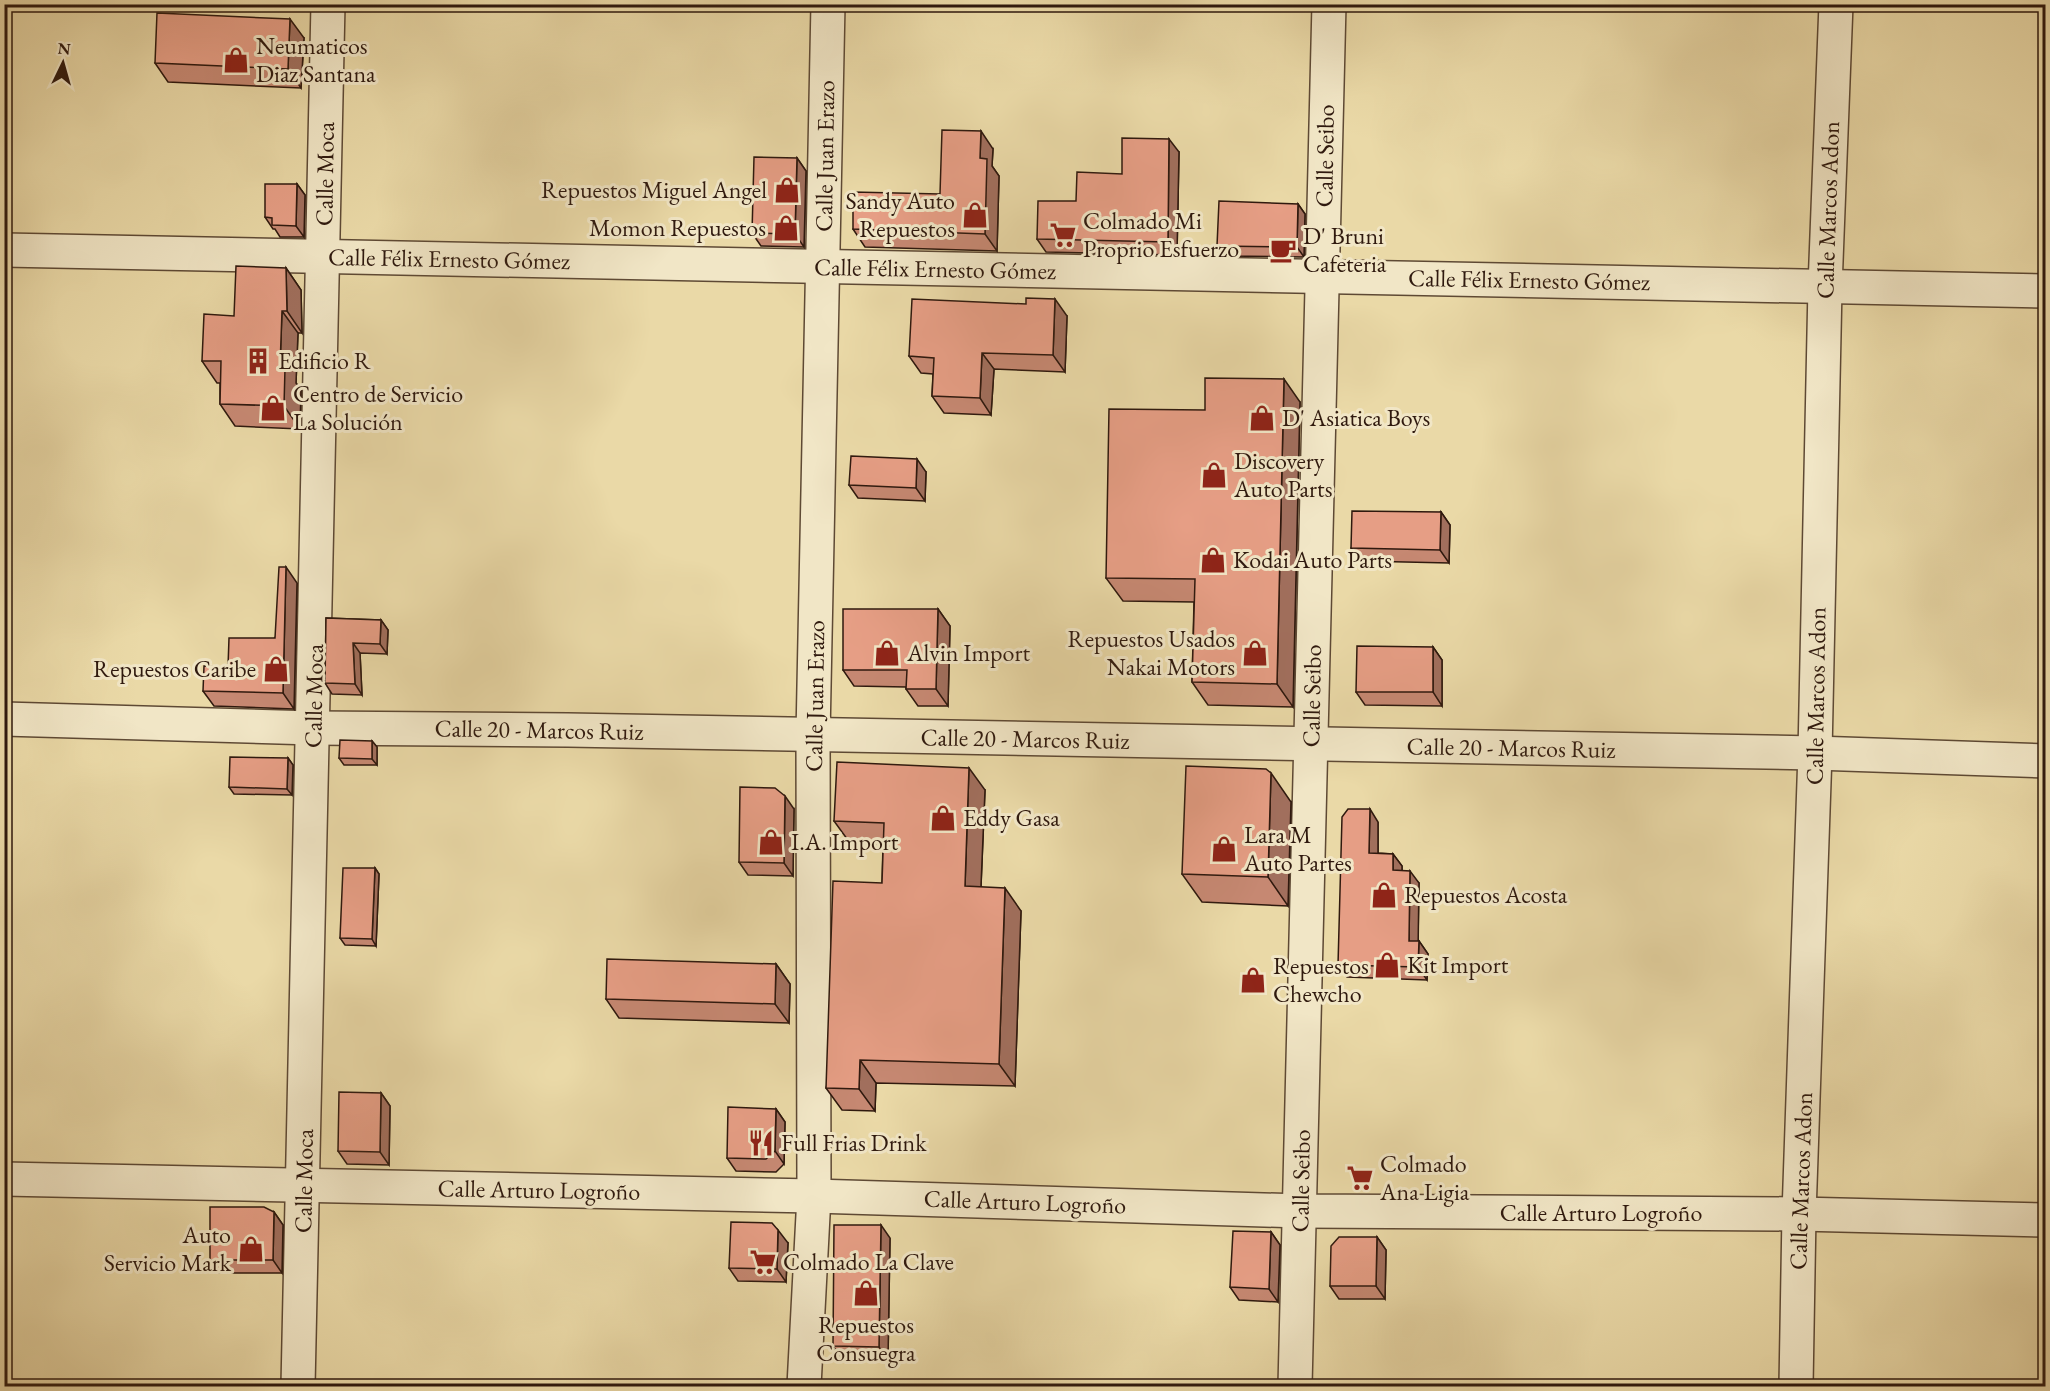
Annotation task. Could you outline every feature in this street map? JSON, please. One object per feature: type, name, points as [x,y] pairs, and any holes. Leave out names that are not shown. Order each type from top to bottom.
[{"type":"street","name":"Calle Moca","points":[[298,1386],[328,4]]},
{"type":"street","name":"Calle Juan Erazo","points":[[804,1386],[814,1196],[813,735],[828,4]]},
{"type":"street","name":"Calle Seibo","points":[[1295,1386],[1329,4]]},
{"type":"street","name":"Calle Marcos Adon","points":[[1796,1386],[1799,1214],[1815,753],[1825,286],[1836,4]]},
{"type":"street","name":"Calle Félix Ernesto Gómez","points":[[4,250],[2046,291]]},
{"type":"street","name":"Calle 20 - Marcos Ruiz","points":[[4,719],[313,728],[1815,753],[2046,761]]},
{"type":"street","name":"Calle Arturo Logroño","points":[[4,1179],[814,1196],[1300,1211],[1799,1214],[2046,1220]]},
{"type":"building","points":[[157,13],[290,19],[288,69],[155,63]]},
{"type":"building","points":[[942,130],[981,131],[980,158],[987,159],[985,234],[853,229],[853,192],[940,194]]},
{"type":"building","points":[[1122,138],[1169,139],[1168,242],[1037,239],[1038,201],[1076,201],[1077,172],[1122,174]]},
{"type":"building","points":[[754,157],[797,158],[795,234],[752,233]]},
{"type":"building","points":[[265,184],[297,184],[296,226],[272,225],[272,218],[265,217]]},
{"type":"building","points":[[1219,201],[1298,204],[1297,247],[1217,246]]},
{"type":"building","points":[[236,266],[286,268],[287,311],[282,311],[280,367],[285,368],[284,406],[220,404],[221,361],[202,361],[204,314],[234,316]]},
{"type":"building","points":[[1026,298],[1055,299],[1053,355],[982,353],[980,398],[932,396],[934,358],[909,356],[912,299],[1026,304]]},
{"type":"building","points":[[1205,378],[1284,379],[1277,684],[1192,682],[1195,579],[1106,578],[1109,409],[1205,410]]},
{"type":"building","points":[[851,456],[917,459],[916,488],[849,485]]},
{"type":"building","points":[[1352,511],[1441,512],[1440,550],[1351,548]]},
{"type":"building","points":[[279,567],[286,567],[283,693],[203,691],[204,666],[228,667],[229,638],[275,638]]},
{"type":"building","points":[[843,609],[938,609],[936,689],[906,689],[907,670],[843,670]]},
{"type":"building","points":[[326,618],[381,620],[380,644],[353,643],[355,684],[325,683]]},
{"type":"building","points":[[1357,646],[1433,647],[1433,692],[1356,692]]},
{"type":"building","points":[[340,740],[372,741],[372,759],[339,758]]},
{"type":"building","points":[[230,757],[288,758],[287,789],[229,787]]},
{"type":"building","points":[[837,762],[969,768],[965,886],[1005,888],[999,1064],[860,1060],[859,1089],[826,1088],[833,881],[882,883],[884,823],[834,821]]},
{"type":"building","points":[[1186,766],[1266,769],[1271,773],[1268,877],[1182,874]]},
{"type":"building","name":"I.A. Import","points":[[740,787],[775,788],[785,796],[784,863],[739,862]]},
{"type":"building","points":[[1348,809],[1370,809],[1369,853],[1393,854],[1393,870],[1410,871],[1409,941],[1419,941],[1418,967],[1338,965],[1342,817]]},
{"type":"building","points":[[343,868],[375,868],[372,939],[340,938]]},
{"type":"building","points":[[607,959],[776,964],[775,1004],[606,999]]},
{"type":"building","points":[[339,1092],[381,1093],[380,1152],[338,1151]]},
{"type":"building","points":[[728,1107],[776,1109],[775,1151],[766,1159],[727,1158]]},
{"type":"building","name":"Auto Servicio Mark","points":[[210,1207],[264,1207],[274,1212],[273,1260],[210,1260]]},
{"type":"building","points":[[731,1222],[772,1223],[778,1230],[777,1269],[729,1268]]},
{"type":"building","points":[[834,1225],[881,1225],[879,1347],[833,1346]]},
{"type":"building","points":[[1233,1231],[1271,1232],[1269,1289],[1230,1287]]},
{"type":"building","points":[[1339,1237],[1377,1237],[1376,1286],[1330,1286],[1331,1246]]},
{"type":"place","name":"Neumaticos Diaz Santana","points":[[236,60]]},
{"type":"place","name":"Repuestos Miguel Angel","points":[[787,190]]},
{"type":"place","name":"Sandy Auto Repuestos","points":[[975,215]]},
{"type":"place","name":"Momon Repuestos","points":[[786,228]]},
{"type":"place","name":"Colmado Mi Proprio Esfuerzo","points":[[1063,235]]},
{"type":"place","name":"D' Bruni Cafeteria","points":[[1283,250]]},
{"type":"place","name":"Edificio R","points":[[258,361]]},
{"type":"place","name":"Centro de Servicio La Solución","points":[[273,408]]},
{"type":"place","name":"D' Asiatica Boys","points":[[1262,418]]},
{"type":"place","name":"Discovery Auto Parts","points":[[1214,475]]},
{"type":"place","name":"Kodai Auto Parts","points":[[1213,560]]},
{"type":"place","name":"Alvin Import","points":[[887,653]]},
{"type":"place","name":"Repuestos Usados Nakai Motors","points":[[1255,653]]},
{"type":"place","name":"Repuestos Caribe","points":[[276,669]]},
{"type":"place","name":"Eddy Gasa","points":[[943,818]]},
{"type":"place","name":"I.A. Import","points":[[771,842]]},
{"type":"place","name":"Lara M Auto Partes","points":[[1224,849]]},
{"type":"place","name":"Repuestos Acosta","points":[[1384,895]]},
{"type":"place","name":"Kit Import","points":[[1387,965]]},
{"type":"place","name":"Repuestos Chewcho","points":[[1253,980]]},
{"type":"place","name":"Full Frias Drink","points":[[761,1143]]},
{"type":"place","name":"Colmado Ana Ligia","points":[[1360,1178]]},
{"type":"place","name":"Auto Servicio Mark","points":[[251,1249]]},
{"type":"place","name":"Colmado La Clave","points":[[763,1262]]},
{"type":"place","name":"Repuestos Consuegra","points":[[866,1293]]}]
